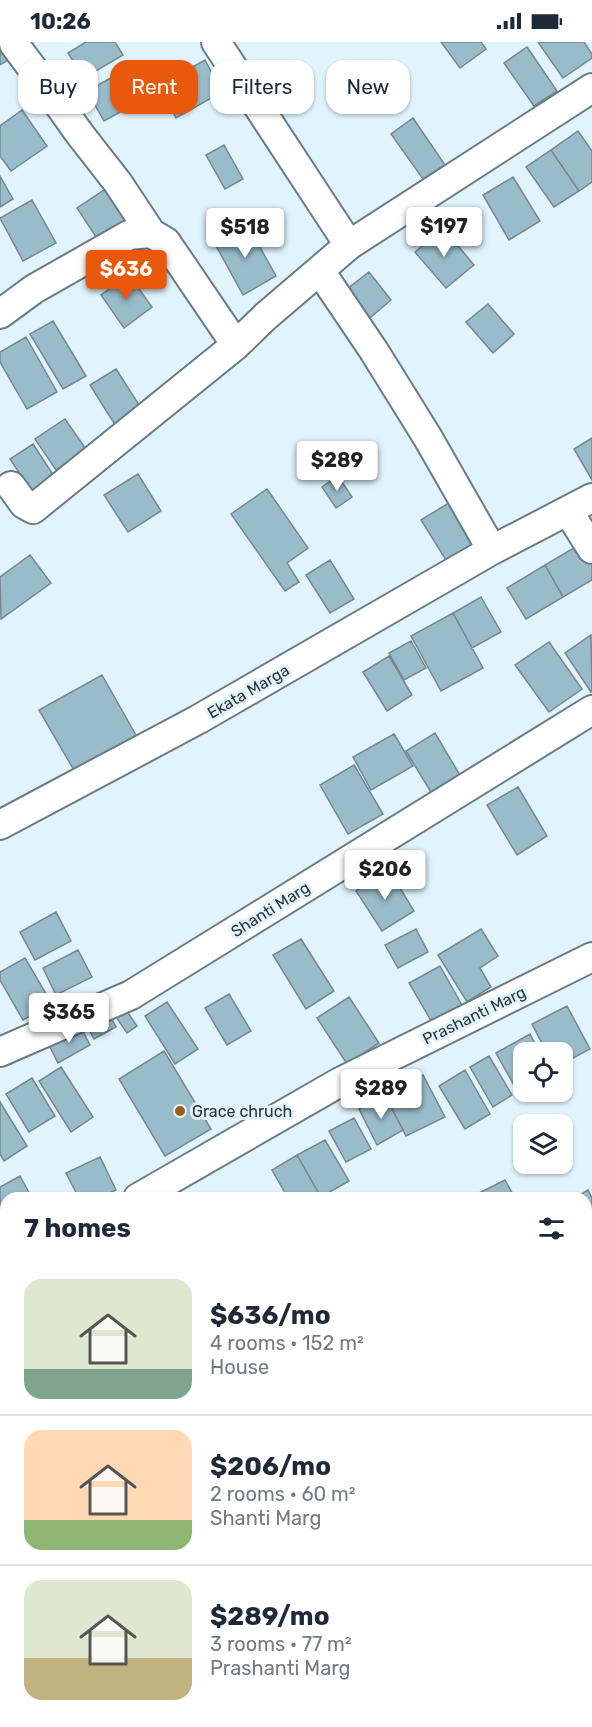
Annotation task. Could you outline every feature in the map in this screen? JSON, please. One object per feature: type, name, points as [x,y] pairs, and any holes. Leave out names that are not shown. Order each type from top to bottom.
[{"type":"street","points":[[216,42],[349,245]]},
{"type":"street","points":[[14,44],[118,183],[151,233],[166,242],[236,345]]},
{"type":"street","points":[[11,486],[24,504],[33,509],[236,345],[266,316],[349,245],[592,88]]},
{"type":"street","points":[[0,314],[34,289],[129,235],[151,233]]},
{"type":"street","points":[[320,271],[374,351],[428,438],[492,550]]},
{"type":"street","points":[[580,505],[592,549]]},
{"type":"street","name":"Ekata Marga","points":[[0,825],[199,719],[492,550],[580,505]]},
{"type":"street","name":"Shanti Marg","points":[[0,1052],[131,995],[592,710]]},
{"type":"street","name":"Prashanti Marg","points":[[148,1192],[340,1082],[592,957]]},
{"type":"building","points":[[0,42],[12,58],[0,65]]},
{"type":"building","points":[[86,42],[115,42],[123,55],[110,60],[110,63],[98,70],[98,60],[72,60],[68,53]]},
{"type":"building","points":[[441,42],[481,42],[486,49],[460,68]]},
{"type":"building","points":[[538,42],[584,42],[592,58],[563,78]]},
{"type":"building","points":[[527,47],[557,91],[534,106],[504,63]]},
{"type":"building","points":[[205,60],[210,69],[210,99],[198,106],[198,64]]},
{"type":"building","points":[[110,78],[110,114],[117,114],[104,121],[98,110],[98,85]]},
{"type":"building","points":[[18,113],[25,114],[47,146],[11,171],[0,156],[0,126]]},
{"type":"building","points":[[413,118],[445,165],[423,179],[391,134]]},
{"type":"building","points":[[578,131],[592,151],[592,182],[579,191],[551,150]]},
{"type":"building","points":[[224,145],[243,179],[225,189],[206,155]]},
{"type":"building","points":[[551,150],[579,191],[554,207],[526,167]]},
{"type":"building","points":[[0,176],[13,199],[0,207]]},
{"type":"building","points":[[513,177],[540,221],[509,240],[483,195]]},
{"type":"building","points":[[107,188],[130,224],[100,243],[77,208]]},
{"type":"building","points":[[32,200],[56,243],[23,261],[0,218]]},
{"type":"building","points":[[247,224],[276,276],[243,295],[214,242]]},
{"type":"building","points":[[443,228],[474,265],[446,288],[415,252]]},
{"type":"building","points":[[369,272],[391,300],[370,318],[347,289]]},
{"type":"building","points":[[129,275],[152,307],[124,328],[101,295]]},
{"type":"building","points":[[488,304],[514,334],[493,353],[466,322]]},
{"type":"building","points":[[53,321],[86,376],[63,389],[30,334]]},
{"type":"building","points":[[26,337],[57,392],[27,409],[0,362],[0,352]]},
{"type":"building","points":[[116,369],[143,411],[117,428],[90,385]]},
{"type":"building","points":[[65,419],[86,449],[56,470],[35,439]]},
{"type":"building","points":[[592,438],[592,480],[574,449]]},
{"type":"building","points":[[33,444],[56,479],[33,494],[10,459]]},
{"type":"building","points":[[138,474],[161,511],[128,532],[104,495]]},
{"type":"building","points":[[338,476],[352,497],[336,508],[322,487]]},
{"type":"building","points":[[267,489],[308,548],[287,563],[299,582],[285,591],[231,514]]},
{"type":"building","points":[[452,501],[479,546],[449,565],[421,520]]},
{"type":"building","points":[[582,543],[592,560],[592,580],[563,597],[545,565]]},
{"type":"building","points":[[30,555],[51,583],[1,619],[0,577]]},
{"type":"building","points":[[330,560],[354,599],[330,613],[306,575]]},
{"type":"building","points":[[545,565],[563,597],[526,619],[507,588]]},
{"type":"building","points":[[481,597],[501,632],[472,648],[453,613]]},
{"type":"building","points":[[453,613],[483,668],[441,691],[411,636]]},
{"type":"building","points":[[591,635],[592,691],[591,692],[565,653]]},
{"type":"building","points":[[411,641],[426,668],[404,680],[389,653]]},
{"type":"building","points":[[549,642],[582,689],[549,712],[515,665]]},
{"type":"building","points":[[389,656],[412,695],[387,711],[363,672]]},
{"type":"building","points":[[102,675],[137,737],[75,772],[39,710]]},
{"type":"building","points":[[435,733],[461,777],[432,794],[406,751]]},
{"type":"building","points":[[394,734],[413,766],[371,790],[353,757]]},
{"type":"building","points":[[354,765],[383,814],[348,834],[320,785]]},
{"type":"building","points":[[518,787],[547,836],[517,855],[487,805]]},
{"type":"building","points":[[389,870],[414,911],[382,931],[356,891]]},
{"type":"building","points":[[56,912],[71,941],[35,960],[20,932]]},
{"type":"building","points":[[416,929],[428,952],[398,968],[385,945]]},
{"type":"building","points":[[481,929],[498,956],[480,968],[491,987],[467,1002],[438,955]]},
{"type":"building","points":[[301,939],[334,991],[306,1009],[273,955]]},
{"type":"building","points":[[78,950],[92,977],[56,995],[43,968]]},
{"type":"building","points":[[25,958],[52,1004],[23,1020],[0,980],[0,972]]},
{"type":"building","points":[[440,966],[463,1007],[433,1024],[409,983]]},
{"type":"building","points":[[229,994],[251,1031],[227,1045],[205,1008]]},
{"type":"building","points":[[349,997],[379,1043],[347,1064],[317,1018]]},
{"type":"building","points":[[167,1002],[198,1049],[175,1064],[145,1016]]},
{"type":"building","points":[[122,1004],[137,1026],[127,1033],[112,1011]]},
{"type":"building","points":[[567,1006],[590,1049],[573,1058],[573,1042],[541,1042],[532,1024]]},
{"type":"building","points":[[108,1012],[116,1027],[94,1039],[86,1024]]},
{"type":"building","points":[[80,1026],[90,1045],[58,1063],[48,1043]]},
{"type":"building","points":[[530,1034],[534,1042],[516,1042]]},
{"type":"building","points":[[513,1044],[513,1083],[496,1053]]},
{"type":"building","points":[[164,1051],[211,1129],[165,1156],[119,1079]]},
{"type":"building","points":[[489,1056],[512,1095],[493,1107],[470,1067]]},
{"type":"building","points":[[61,1067],[93,1117],[71,1132],[39,1081]]},
{"type":"building","points":[[465,1070],[490,1114],[465,1129],[439,1086]]},
{"type":"building","points":[[423,1075],[445,1117],[406,1136],[385,1095]]},
{"type":"building","points":[[32,1078],[55,1116],[29,1132],[6,1094]]},
{"type":"building","points":[[385,1095],[403,1130],[377,1145],[359,1109]]},
{"type":"building","points":[[0,1102],[27,1146],[4,1161],[0,1154]]},
{"type":"building","points":[[354,1118],[371,1149],[346,1162],[329,1131]]},
{"type":"building","points":[[325,1140],[349,1181],[330,1192],[318,1192],[297,1155]]},
{"type":"building","points":[[297,1155],[318,1192],[285,1192],[272,1170]]},
{"type":"building","points":[[100,1157],[116,1190],[76,1192],[66,1173]]},
{"type":"building","points":[[20,1176],[29,1192],[0,1192],[0,1187]]},
{"type":"building","points":[[505,1180],[512,1192],[481,1192]]},
{"type":"place","name":"Grace chruch","points":[[180,1111]]}]
